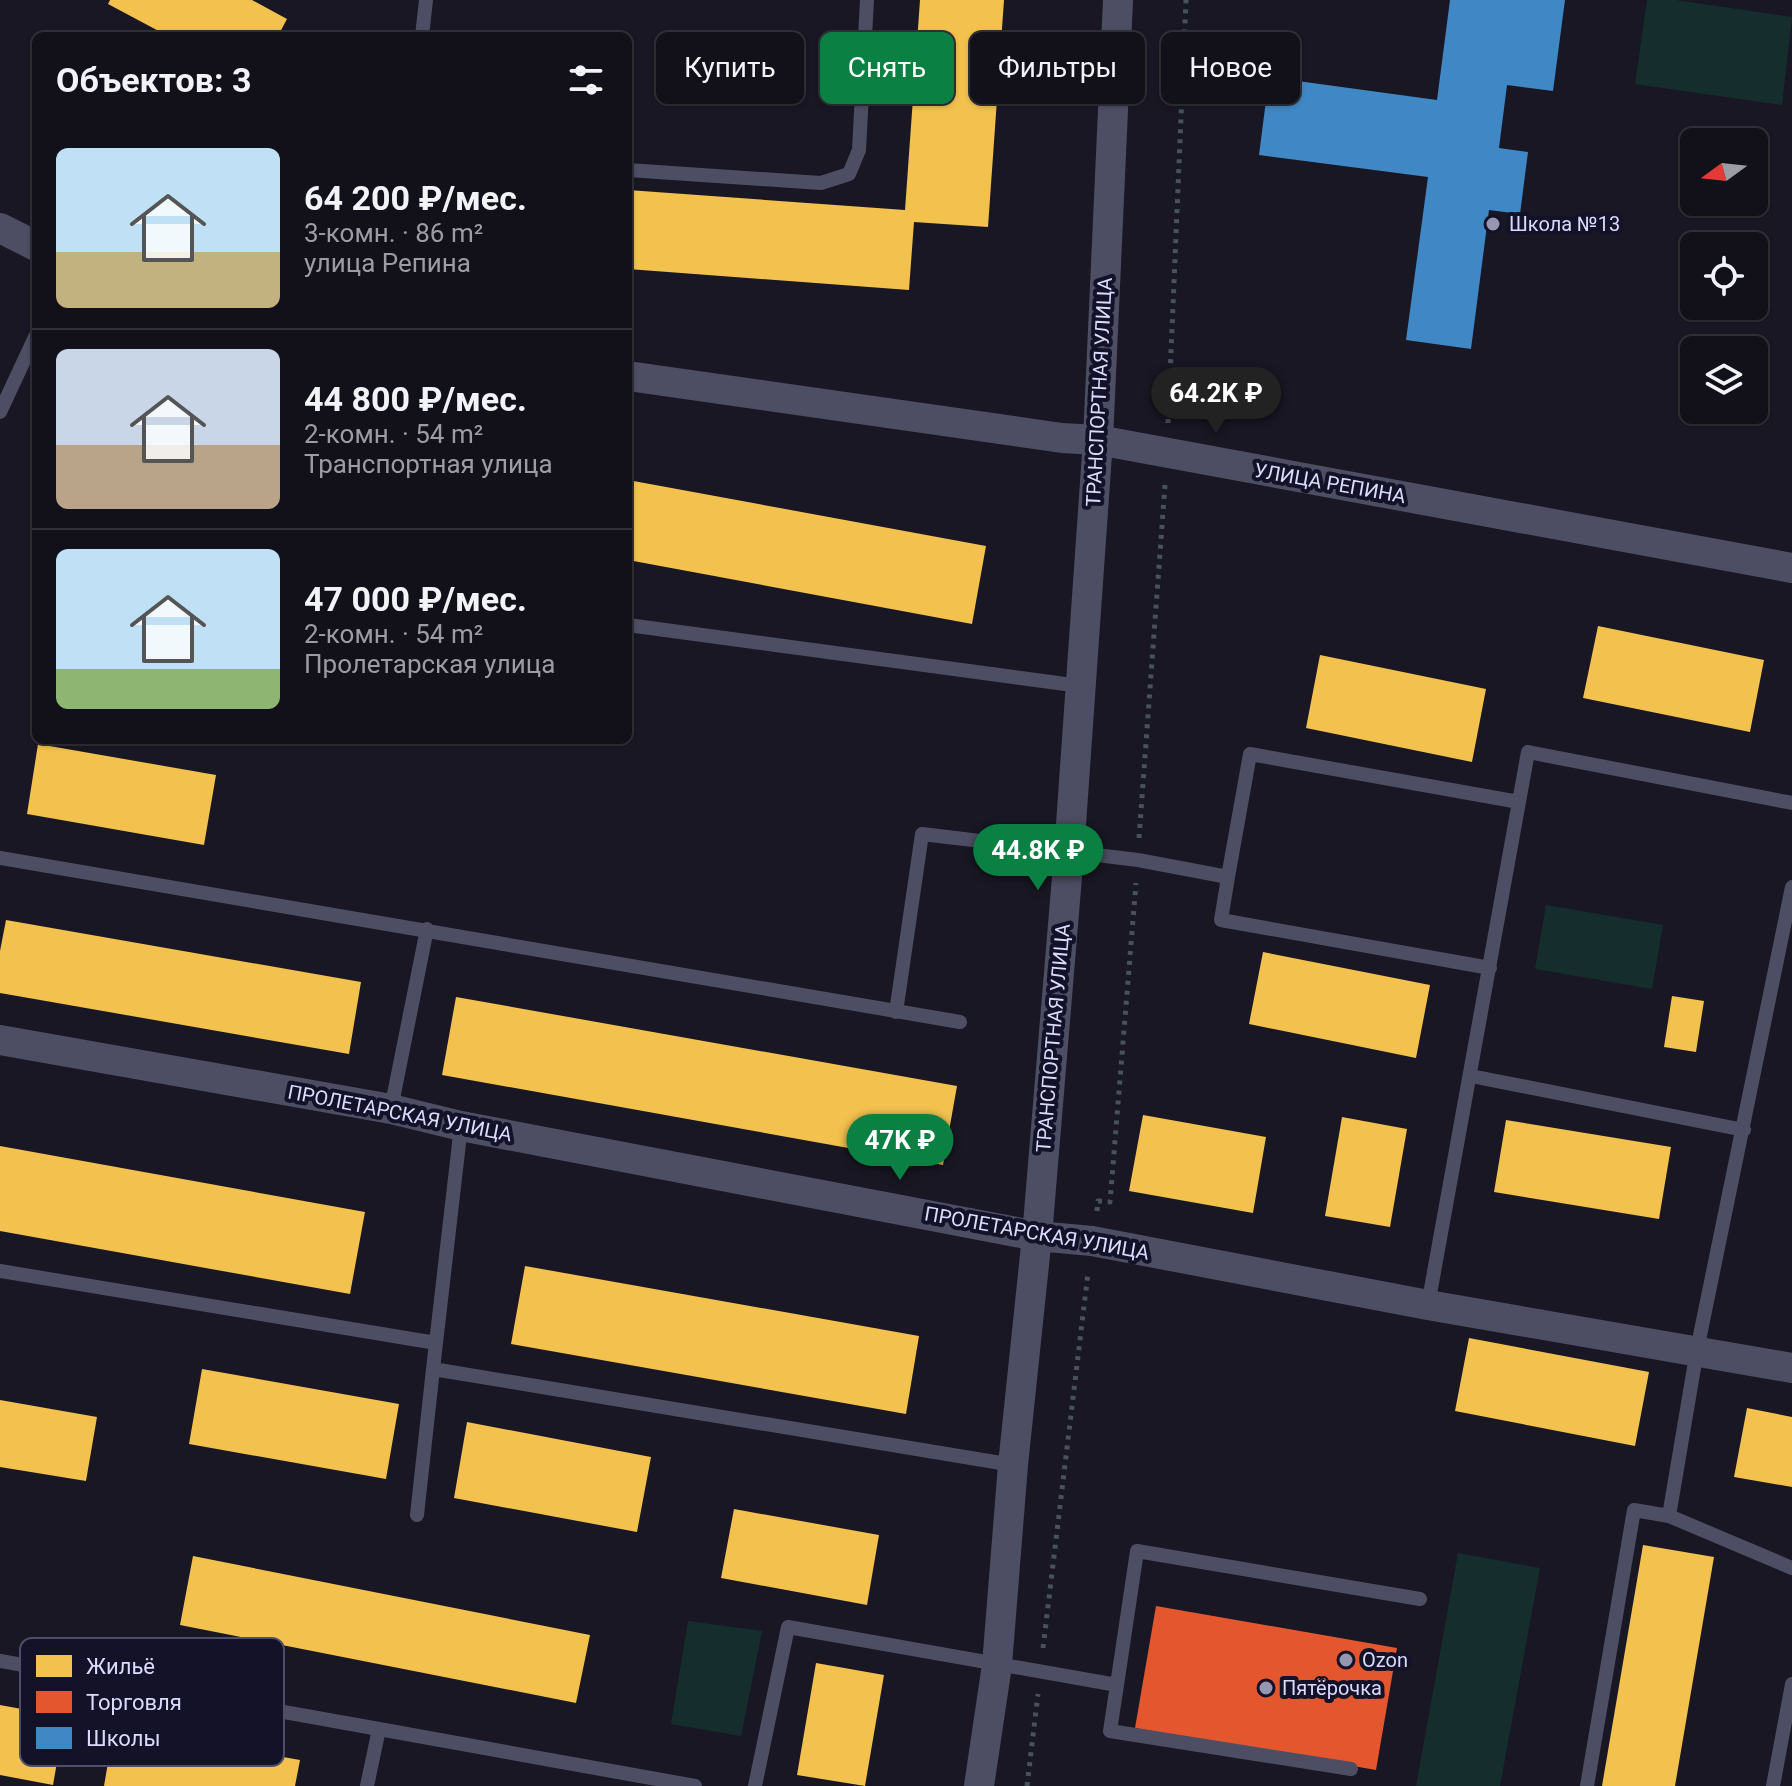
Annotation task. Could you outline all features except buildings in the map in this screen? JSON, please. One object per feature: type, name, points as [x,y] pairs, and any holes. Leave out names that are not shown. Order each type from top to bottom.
[{"type":"street","name":"ТРАНСПОРТНАЯ УЛИЦА","points":[[979,1786],[997,1665],[1069,853],[1098,440],[1118,0]]},
{"type":"street","points":[[0,228],[32,244]]},
{"type":"street","name":"УЛИЦА РЕПИНА","points":[[632,377],[1062,438],[1098,440],[1792,568]]},
{"type":"street","name":"ПРОЛЕТАРСКАЯ УЛИЦА","points":[[0,1040],[391,1109],[461,1126],[1037,1236],[1092,1241],[1428,1305],[1792,1368]]},
{"type":"lane","points":[[422,32],[426,0]]},
{"type":"lane","points":[[632,170],[821,183],[849,174],[859,150],[867,0]]},
{"type":"lane","points":[[0,410],[32,343]]},
{"type":"lane","points":[[632,626],[1080,686]]},
{"type":"lane","points":[[1428,1305],[1528,752],[1792,803]]},
{"type":"lane","points":[[1490,968],[1221,920],[1228,877],[1250,754],[1519,802]]},
{"type":"lane","points":[[896,1012],[922,834],[1138,860],[1228,877]]},
{"type":"lane","points":[[0,858],[960,1022]]},
{"type":"lane","points":[[1669,1516],[1697,1350],[1792,887]]},
{"type":"lane","points":[[391,1109],[427,929]]},
{"type":"lane","points":[[1471,1076],[1744,1130]]},
{"type":"lane","points":[[417,1515],[461,1126]]},
{"type":"lane","points":[[0,1271],[436,1343]]},
{"type":"lane","points":[[433,1369],[1013,1465]]},
{"type":"lane","points":[[1587,1786],[1634,1510],[1669,1516],[1792,1568]]},
{"type":"lane","points":[[1351,1769],[1110,1731],[1137,1551],[1420,1599]]},
{"type":"lane","points":[[755,1786],[788,1627],[1117,1685]]},
{"type":"lane","points":[[0,1661],[20,1665]]},
{"type":"lane","points":[[1773,1786],[1792,1684]]},
{"type":"lane","points":[[284,1712],[695,1786]]},
{"type":"lane","points":[[367,1786],[379,1729]]},
{"type":"path","points":[[1027,1786],[1092,1241],[1098,1201],[1110,1202],[1167,453],[1186,0]]},
{"type":"green space","points":[[1647,0],[1676,0],[1792,17],[1782,105],[1635,84]]},
{"type":"green space","points":[[1546,905],[1663,925],[1652,989],[1535,969]]},
{"type":"green space","points":[[1458,1553],[1540,1568],[1500,1786],[1416,1786]]},
{"type":"green space","points":[[688,1621],[762,1631],[741,1736],[671,1724]]},
{"type":"place","name":"Школа №13","points":[[1493,224]]},
{"type":"place","name":"Ozon","points":[[1346,1660]]},
{"type":"place","name":"Пятёрочка","points":[[1266,1688]]}]
